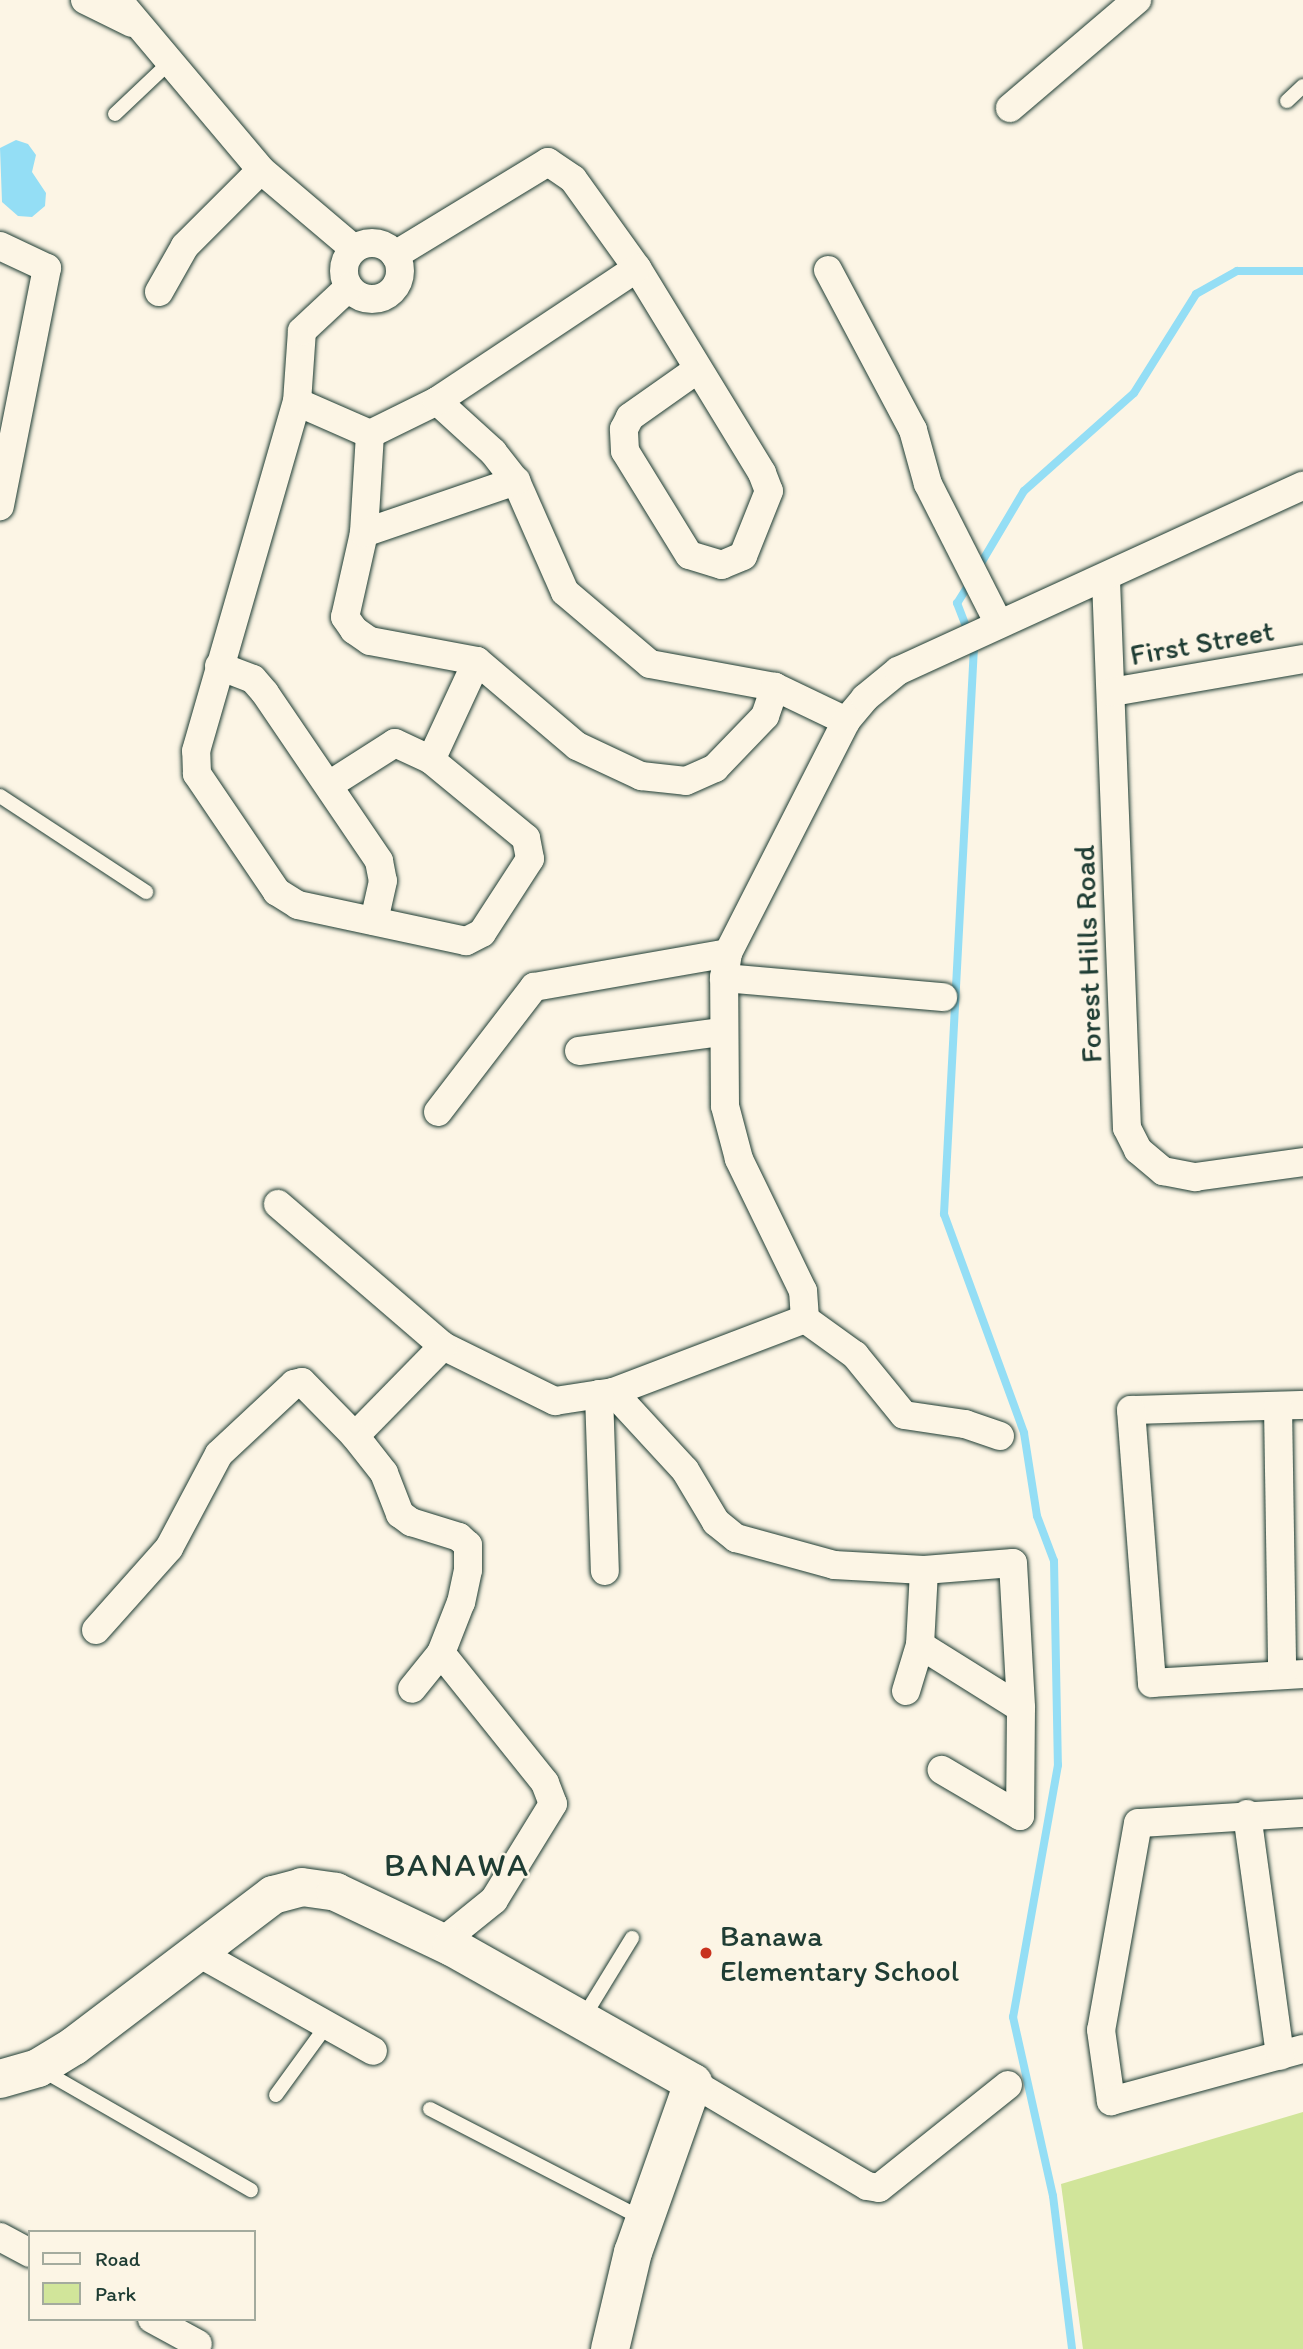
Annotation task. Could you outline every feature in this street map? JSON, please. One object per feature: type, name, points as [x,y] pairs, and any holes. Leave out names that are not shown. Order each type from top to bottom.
[{"type":"street","points":[[85,0],[141,27]]},
{"type":"street","points":[[118,0],[261,170],[354,249]]},
{"type":"street","points":[[1010,108],[1137,0]]},
{"type":"street","points":[[395,254],[548,162],[573,179],[637,268],[698,369],[769,491],[743,556],[722,565],[690,555],[625,451],[624,429],[630,417],[698,369]]},
{"type":"street","points":[[159,292],[185,246],[261,170]]},
{"type":"street","points":[[368,243],[383,245],[395,254],[401,272],[387,293],[380,298],[362,298],[349,287],[344,273],[354,249],[368,243]]},
{"type":"street","points":[[0,246],[47,268],[0,506]]},
{"type":"street","points":[[297,402],[370,434],[437,401],[637,268]]},
{"type":"street","points":[[828,270],[913,430],[928,484],[974,573],[994,626]]},
{"type":"street","points":[[329,785],[395,743],[431,760],[526,838],[530,859],[482,933],[466,941],[298,905],[277,892],[197,774],[195,751],[297,402],[302,331],[349,287]]},
{"type":"street","points":[[437,401],[493,452],[516,481],[565,592],[650,664],[775,687],[846,721]]},
{"type":"street","points":[[370,434],[364,533],[345,617],[354,631],[370,641],[477,660],[577,746],[607,764],[641,776],[686,780],[715,768],[749,736],[765,716],[775,687]]},
{"type":"street","points":[[364,533],[516,481]]},
{"type":"street","points":[[805,1319],[803,1291],[739,1159],[725,1106],[722,1032],[726,966],[846,721],[865,698],[898,671],[953,642],[1106,579],[1303,486]]},
{"type":"street","name":"Forest Hills Road","points":[[1106,579],[1126,1128],[1138,1150],[1163,1171],[1195,1177],[1303,1162]]},
{"type":"street","name":"First Street","points":[[1112,692],[1303,659]]},
{"type":"street","points":[[431,760],[477,660]]},
{"type":"street","points":[[219,666],[253,679],[329,785],[379,861],[383,881],[374,921]]},
{"type":"street","points":[[438,1112],[534,987],[726,966],[943,997]]},
{"type":"street","points":[[579,1051],[722,1032]]},
{"type":"street","points":[[278,1204],[417,1319],[443,1346],[555,1401],[606,1393],[805,1319]]},
{"type":"street","points":[[805,1319],[855,1355],[904,1415],[965,1424],[1000,1436]]},
{"type":"street","points":[[355,1436],[443,1346]]},
{"type":"street","points":[[96,1630],[169,1548],[219,1454],[294,1384],[302,1382],[355,1436],[384,1472],[400,1514],[411,1522],[459,1536],[468,1545],[468,1570],[461,1602],[441,1653],[412,1689]]},
{"type":"street","points":[[606,1393],[685,1471],[716,1522],[736,1538],[834,1565],[924,1570],[1013,1563],[1021,1709],[1020,1816],[942,1770]]},
{"type":"street","points":[[606,1393],[606,1571]]},
{"type":"street","points":[[1291,1405],[1292,1675],[1152,1683],[1131,1410],[1291,1405]]},
{"type":"street","points":[[906,1691],[920,1645],[924,1570]]},
{"type":"street","points":[[920,1645],[1021,1709]]},
{"type":"street","points":[[441,1653],[548,1790],[546,1821],[494,1900],[442,1942]]},
{"type":"street","points":[[1247,1814],[1292,2053],[1111,2101],[1101,2030],[1138,1824],[1247,1814],[1303,1813]]},
{"type":"street","points":[[11,2080],[74,2046],[195,1951],[273,1895],[302,1887],[336,1892],[442,1942],[693,2082],[867,2186],[880,2188],[1008,2085]]},
{"type":"street","points":[[195,1951],[373,2051]]},
{"type":"street","points":[[610,2349],[644,2220],[693,2082]]},
{"type":"street","points":[[0,2237],[28,2252]]},
{"type":"street","points":[[156,2321],[198,2344]]},
{"type":"lane","points":[[115,114],[170,62]]},
{"type":"lane","points":[[1287,101],[1303,86]]},
{"type":"lane","points":[[0,796],[146,892]]},
{"type":"lane","points":[[582,2020],[632,1938]]},
{"type":"lane","points":[[276,2095],[327,2025]]},
{"type":"lane","points":[[11,2080],[251,2190]]},
{"type":"lane","points":[[430,2109],[644,2220]]},
{"type":"green space","points":[[1303,2112],[1303,2349],[1083,2349],[1061,2184]]},
{"type":"water","points":[[16,140],[28,144],[36,155],[32,172],[46,193],[45,206],[32,217],[18,216],[2,202],[0,148]]},
{"type":"waterway","points":[[977,570],[1024,491],[1134,393],[1196,294],[1237,271],[1303,271]]},
{"type":"waterway","points":[[971,581],[957,603],[974,647],[944,1214],[1024,1433],[1037,1516],[1054,1561],[1058,1765],[1013,2017],[1053,2196],[1072,2349]]},
{"type":"place","name":"Banawa Elementary School","points":[[706,1953]]},
{"type":"district","name":"BANAWA","points":[[457,1865]]}]
